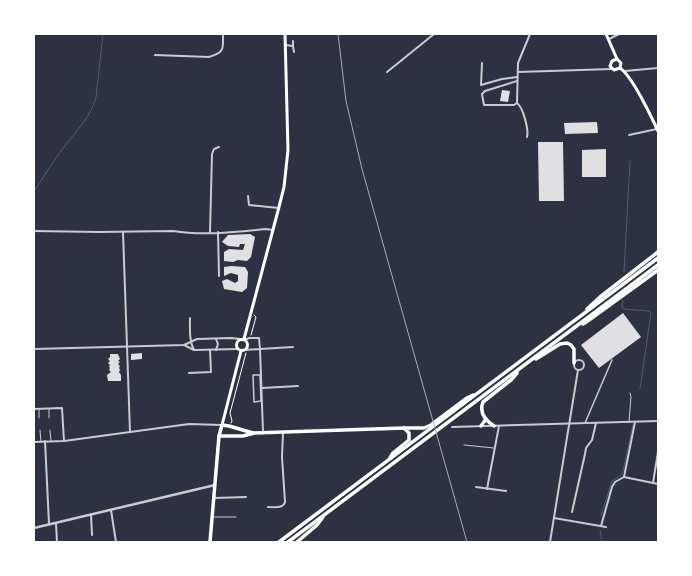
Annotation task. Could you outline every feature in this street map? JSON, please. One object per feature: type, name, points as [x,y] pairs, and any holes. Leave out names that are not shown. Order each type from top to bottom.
[{"type":"main road","points":[[241,350],[237,343],[243,340],[273,230],[277,208],[284,187],[288,150],[285,34]]},
{"type":"main road","points":[[606,34],[617,59],[621,63],[620,68]]},
{"type":"main road","points":[[617,59],[613,59],[610,66],[612,69],[616,70],[620,68],[625,71],[658,130]]},
{"type":"main road","points":[[581,316],[600,297],[658,252]]},
{"type":"main road","points":[[279,542],[436,426],[658,258]]},
{"type":"main road","points":[[288,542],[658,265]]},
{"type":"main road","points":[[573,329],[589,320],[658,270]]},
{"type":"main road","points":[[210,542],[219,436],[241,350],[248,345],[243,340]]},
{"type":"main road","points":[[494,426],[486,419],[481,411],[483,402],[511,380],[525,364],[564,342],[572,345],[574,349],[574,362]]},
{"type":"main road","points":[[219,436],[424,428],[431,425],[467,398],[478,393]]},
{"type":"main road","points":[[481,426],[486,419]]},
{"type":"main road","points":[[222,425],[254,434]]},
{"type":"main road","points":[[390,459],[393,454],[409,440],[409,433],[404,428]]},
{"type":"main road","points":[[297,542],[317,525],[325,514]]},
{"type":"street","points":[[154,55],[209,57],[216,55],[223,50],[223,34]]},
{"type":"street","points":[[387,72],[434,34]]},
{"type":"street","points":[[527,138],[527,128],[521,106],[517,102],[517,77],[519,60],[530,34]]},
{"type":"street","points":[[609,39],[619,34]]},
{"type":"street","points":[[293,41],[294,52]]},
{"type":"street","points":[[285,45],[293,46]]},
{"type":"street","points":[[482,63],[481,85],[502,79],[517,77]]},
{"type":"street","points":[[625,71],[658,68]]},
{"type":"street","points":[[518,72],[612,69]]},
{"type":"street","points":[[517,81],[485,91],[482,94],[485,105],[514,105],[517,102]]},
{"type":"street","points":[[629,135],[658,130]]},
{"type":"street","points":[[210,232],[212,154],[214,149],[219,147]]},
{"type":"street","points":[[248,196],[249,205],[277,208]]},
{"type":"street","points":[[34,231],[218,232],[266,229],[273,230]]},
{"type":"street","points":[[123,232],[130,432]]},
{"type":"street","points":[[218,232],[219,276]]},
{"type":"street","points":[[190,318],[191,341],[194,350]]},
{"type":"street","points":[[184,346],[197,339],[231,338],[243,340],[249,338],[259,338],[263,434]]},
{"type":"street","points":[[216,339],[218,344],[216,350]]},
{"type":"street","points":[[34,350],[184,346],[194,350],[241,350],[293,347]]},
{"type":"street","points":[[189,373],[211,372],[210,350]]},
{"type":"street","points":[[578,360],[584,362],[583,368],[578,370],[574,367],[574,362],[578,360]]},
{"type":"street","points":[[585,423],[612,360]]},
{"type":"street","points":[[550,542],[578,370]]},
{"type":"street","points":[[254,375],[260,375],[261,401],[254,402],[254,375]]},
{"type":"street","points":[[262,388],[298,386]]},
{"type":"street","points":[[34,409],[62,408],[64,441]]},
{"type":"street","points":[[452,427],[658,421]]},
{"type":"street","points":[[624,477],[635,422]]},
{"type":"street","points":[[572,512],[584,454],[586,448],[592,440],[596,423]]},
{"type":"street","points":[[34,442],[64,441],[189,424],[222,425]]},
{"type":"street","points":[[487,489],[499,426]]},
{"type":"street","points":[[268,507],[281,506],[285,504],[282,457],[283,433]]},
{"type":"street","points":[[45,441],[49,525]]},
{"type":"street","points":[[653,483],[658,452]]},
{"type":"street","points":[[601,526],[612,487],[615,482],[624,477],[658,484]]},
{"type":"street","points":[[34,528],[215,485]]},
{"type":"street","points":[[476,487],[506,491]]},
{"type":"street","points":[[214,498],[246,497]]},
{"type":"street","points":[[111,510],[116,542]]},
{"type":"street","points":[[91,514],[92,535]]},
{"type":"street","points":[[554,518],[606,527]]},
{"type":"street","points":[[56,523],[57,542]]},
{"type":"lane","points":[[629,422],[630,393]]},
{"type":"lane","points":[[49,408],[49,418]]},
{"type":"lane","points":[[39,409],[39,418]]},
{"type":"lane","points":[[40,430],[41,442]]},
{"type":"lane","points":[[50,430],[51,441]]},
{"type":"lane","points":[[464,445],[494,448]]},
{"type":"lane","points":[[212,516],[236,517]]},
{"type":"building","points":[[502,90],[510,91],[508,102],[500,101]]},
{"type":"building","points":[[597,122],[598,133],[565,134],[564,123]]},
{"type":"building","points":[[538,142],[563,142],[564,201],[539,201]]},
{"type":"building","points":[[606,149],[606,177],[582,177],[582,150]]},
{"type":"building","points":[[250,234],[255,237],[251,257],[247,261],[224,261],[224,252],[229,249],[243,250],[245,244],[240,244],[239,247],[228,246],[222,242],[228,235]]},
{"type":"building","points":[[224,267],[245,267],[248,272],[247,288],[242,292],[224,289],[222,281],[227,279],[235,283],[238,281],[238,275],[231,273],[224,276]]},
{"type":"building","points":[[623,313],[641,337],[599,368],[581,345]]},
{"type":"building","points":[[142,353],[142,359],[131,360],[131,354]]},
{"type":"building","points":[[110,354],[118,354],[120,359],[118,364],[120,366],[119,372],[121,375],[121,381],[108,381],[107,375],[111,372],[109,370],[110,365],[108,363],[110,361],[108,359]]},
{"type":"waterway","points":[[34,191],[60,152],[91,111],[96,97],[103,34]]},
{"type":"waterway","points":[[624,272],[630,161]]},
{"type":"waterway","points":[[623,300],[622,307],[624,309],[649,311],[651,313],[640,389]]},
{"type":"waterway","points":[[601,516],[612,481],[621,475],[623,471],[633,425]]},
{"type":"waterway","points":[[600,530],[602,542]]},
{"type":"railway","points":[[338,34],[346,101],[362,169],[467,542]]}]
